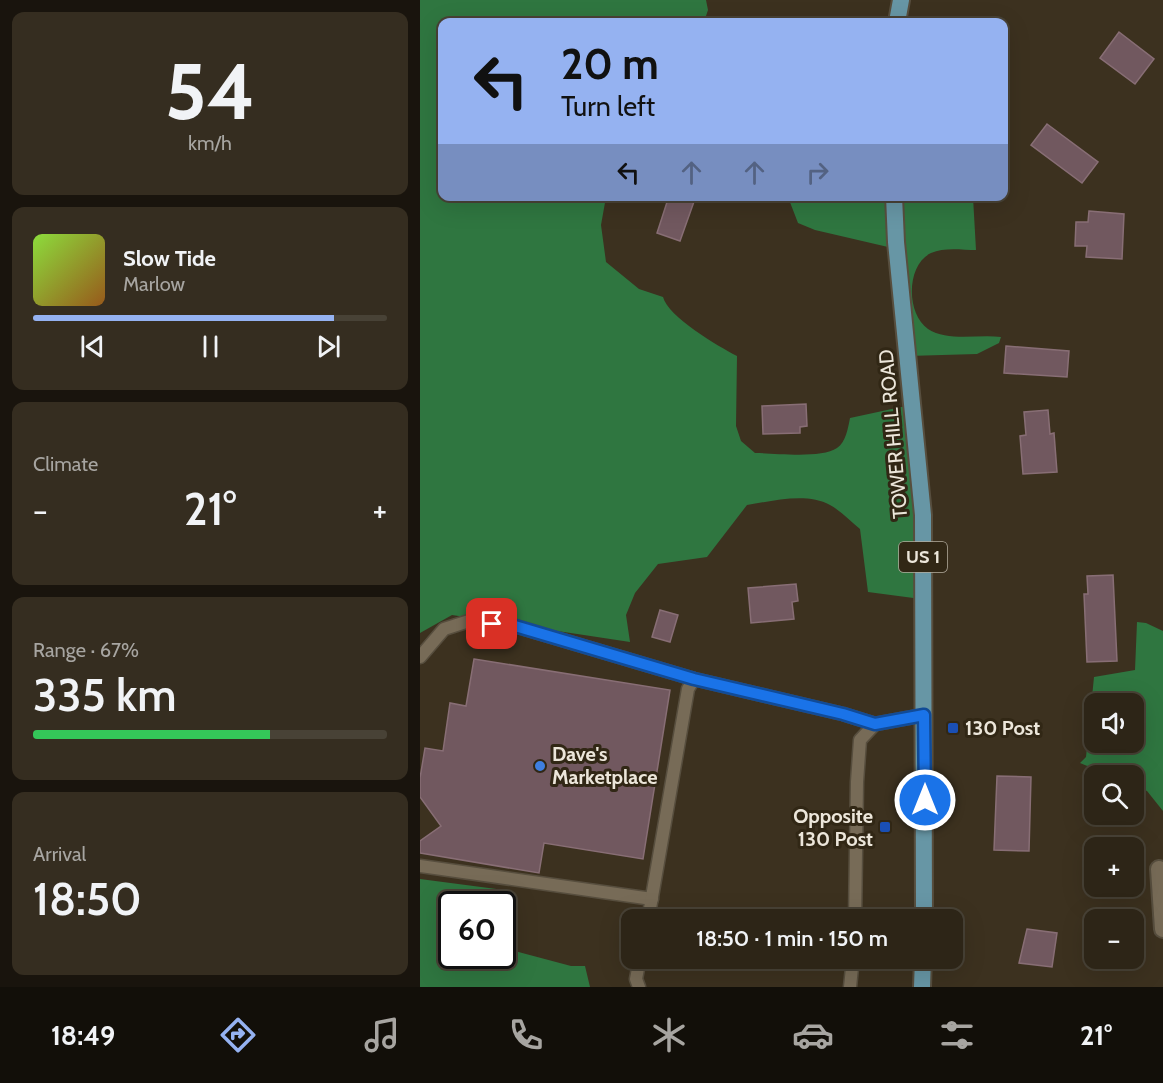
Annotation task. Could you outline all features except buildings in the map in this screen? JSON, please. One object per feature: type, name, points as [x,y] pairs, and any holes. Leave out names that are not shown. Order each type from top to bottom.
[{"type":"main road","points":[[898,18],[901,0]]},
{"type":"main road","name":"TOWER HILL ROAD","points":[[894,201],[896,242],[923,515],[924,909]]},
{"type":"main road","points":[[922,987],[923,969]]},
{"type":"street","points":[[1159,869],[1163,930]]},
{"type":"lane","points":[[420,657],[444,629],[469,621],[515,626],[694,679],[843,714],[875,724],[924,715]]},
{"type":"lane","points":[[650,909],[688,689],[694,679]]},
{"type":"lane","points":[[855,909],[860,740],[875,724]]},
{"type":"lane","points":[[420,866],[652,899]]},
{"type":"lane","points":[[638,969],[636,979],[639,987]]},
{"type":"lane","points":[[850,987],[852,969]]},
{"type":"green space","points":[[420,0],[706,0],[708,10],[705,18],[438,18],[438,201],[605,201],[601,225],[606,262],[639,289],[663,297],[667,305],[684,322],[737,356],[736,426],[741,441],[755,453],[809,454],[830,451],[843,442],[850,418],[910,407],[921,599],[868,592],[860,529],[830,505],[821,501],[800,498],[747,505],[707,557],[658,564],[635,593],[626,615],[630,642],[452,615],[420,633]]},
{"type":"green space","points":[[790,201],[973,201],[976,250],[942,250],[931,253],[923,259],[913,278],[913,302],[921,322],[936,333],[954,336],[1001,337],[999,343],[977,354],[908,356],[897,255],[888,247],[815,230],[798,223]]},
{"type":"green space","points":[[1137,622],[1146,623],[1163,631],[1163,811],[1144,790],[1144,765],[1085,765],[1080,763],[1086,757],[1086,753],[1144,753],[1144,693],[1092,693],[1094,677],[1135,670]]},
{"type":"green space","points":[[420,879],[504,890],[438,891],[438,969],[516,969],[516,951],[571,966],[585,966],[590,987],[420,987]]},
{"type":"place","name":"130 Post","points":[[953,728]]},
{"type":"place","name":"Dave's Marketplace","points":[[540,766]]},
{"type":"place","name":"Opposite 130 Post","points":[[885,827]]},
{"type":"route","points":[[492,624],[515,626],[694,679],[843,714],[875,724],[924,715],[925,800]]}]
